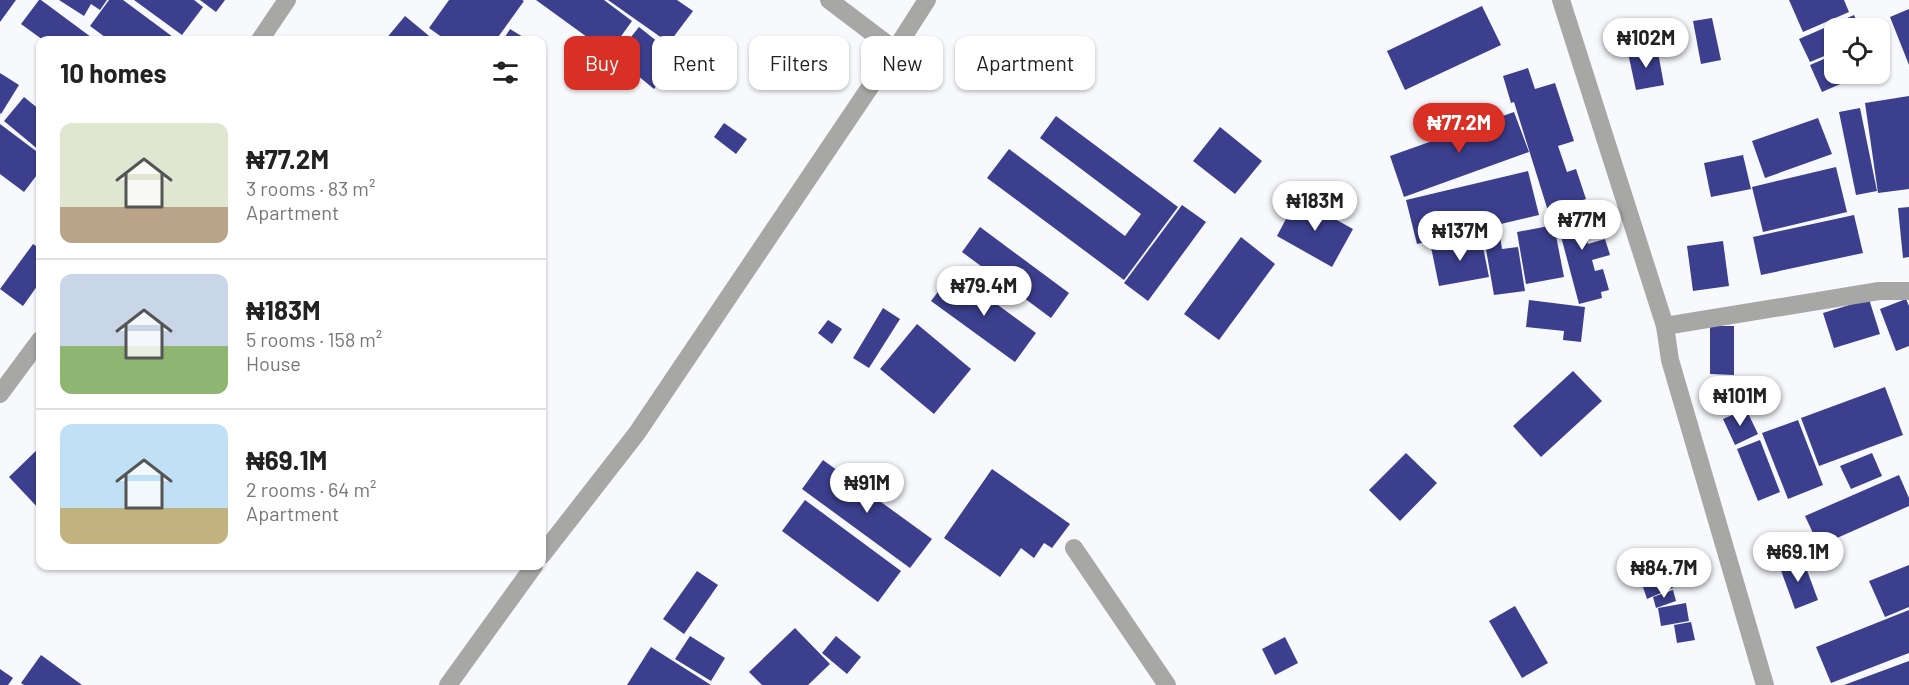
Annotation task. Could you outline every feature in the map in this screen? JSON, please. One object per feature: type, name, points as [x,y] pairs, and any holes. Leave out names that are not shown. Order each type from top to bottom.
[{"type":"street","points":[[263,36],[288,0]]},
{"type":"street","points":[[829,0],[877,36]]},
{"type":"street","points":[[905,36],[927,0]]},
{"type":"street","points":[[1561,0],[1665,326],[1671,360],[1766,685]]},
{"type":"street","points":[[546,550],[637,433],[869,90]]},
{"type":"street","points":[[1665,326],[1879,291],[1909,291]]},
{"type":"street","points":[[0,394],[36,345]]},
{"type":"street","points":[[1074,548],[1167,685]]},
{"type":"street","points":[[448,685],[531,570]]},
{"type":"building","points":[[0,0],[16,0],[0,22]]},
{"type":"building","points":[[41,0],[90,36],[38,36],[21,24]]},
{"type":"building","points":[[59,0],[107,0],[100,10],[91,4],[84,16]]},
{"type":"building","points":[[109,0],[123,0],[172,36],[104,36],[90,26]]},
{"type":"building","points":[[134,0],[194,0],[203,7],[182,35]]},
{"type":"building","points":[[200,0],[225,0],[216,12]]},
{"type":"building","points":[[449,0],[524,1],[499,36],[440,36],[429,28]]},
{"type":"building","points":[[536,0],[604,0],[632,21],[621,36],[586,36]]},
{"type":"building","points":[[608,0],[677,0],[693,11],[674,36],[659,36]]},
{"type":"building","points":[[1789,0],[1844,0],[1849,12],[1835,18],[1824,18],[1824,23],[1803,32]]},
{"type":"building","points":[[1482,6],[1501,45],[1405,90],[1387,51]]},
{"type":"building","points":[[1909,9],[1909,65],[1890,17]]},
{"type":"building","points":[[405,16],[429,36],[388,36]]},
{"type":"building","points":[[1712,18],[1721,60],[1701,64],[1693,21]]},
{"type":"building","points":[[639,27],[652,37],[652,87],[640,78],[640,36],[632,36]]},
{"type":"building","points":[[1824,28],[1824,56],[1810,62],[1799,39]]},
{"type":"building","points":[[510,29],[521,36],[506,36]]},
{"type":"building","points":[[1657,47],[1664,85],[1636,90],[1628,53]]},
{"type":"building","points":[[1824,59],[1824,84],[1840,84],[1822,92],[1810,65]]},
{"type":"building","points":[[1528,68],[1535,89],[1555,83],[1574,141],[1558,146],[1567,172],[1576,169],[1586,199],[1548,211],[1514,102],[1511,103],[1503,76]]},
{"type":"building","points":[[0,73],[19,85],[1,114],[0,113]]},
{"type":"building","points":[[1909,96],[1909,189],[1878,193],[1865,103]]},
{"type":"building","points":[[24,97],[36,107],[36,148],[4,121]]},
{"type":"building","points":[[1860,108],[1877,191],[1856,195],[1839,112]]},
{"type":"building","points":[[1514,112],[1529,152],[1404,197],[1390,156]]},
{"type":"building","points":[[1056,116],[1178,207],[1124,280],[987,178],[1009,149],[1125,236],[1141,214],[1040,138]]},
{"type":"building","points":[[1818,118],[1832,154],[1765,178],[1752,141]]},
{"type":"building","points":[[724,123],[747,139],[736,154],[714,137]]},
{"type":"building","points":[[0,124],[36,151],[36,176],[24,192],[0,174]]},
{"type":"building","points":[[1220,127],[1262,161],[1235,194],[1193,161]]},
{"type":"building","points":[[1743,155],[1751,189],[1711,197],[1704,163]]},
{"type":"building","points":[[1836,167],[1847,212],[1763,232],[1752,187]]},
{"type":"building","points":[[1528,171],[1539,215],[1417,244],[1406,200]]},
{"type":"building","points":[[1297,198],[1353,229],[1332,267],[1277,236]]},
{"type":"building","points":[[1588,201],[1596,230],[1585,232],[1588,244],[1605,239],[1610,255],[1592,260],[1595,271],[1603,269],[1609,290],[1601,292],[1602,298],[1579,304],[1554,210]]},
{"type":"building","points":[[1182,205],[1206,222],[1148,301],[1124,283]]},
{"type":"building","points":[[1909,207],[1909,257],[1903,258],[1898,208]]},
{"type":"building","points":[[1854,215],[1863,253],[1761,275],[1753,237]]},
{"type":"building","points":[[1554,225],[1564,277],[1526,284],[1517,232]]},
{"type":"building","points":[[980,227],[1069,293],[1051,318],[962,252]]},
{"type":"building","points":[[1500,236],[1502,249],[1518,247],[1525,291],[1494,295],[1484,238]]},
{"type":"building","points":[[1241,237],[1275,264],[1219,340],[1184,314]]},
{"type":"building","points":[[1481,237],[1489,277],[1439,286],[1431,247]]},
{"type":"building","points":[[1723,241],[1729,286],[1693,291],[1687,246]]},
{"type":"building","points":[[33,244],[36,246],[36,288],[23,306],[0,289]]},
{"type":"building","points":[[953,272],[1036,333],[1015,362],[931,301]]},
{"type":"building","points":[[1869,299],[1880,334],[1834,348],[1823,313]]},
{"type":"building","points":[[1906,299],[1909,306],[1909,346],[1896,351],[1880,309]]},
{"type":"building","points":[[1529,300],[1585,307],[1581,342],[1563,340],[1564,331],[1526,327]]},
{"type":"building","points":[[883,308],[900,319],[869,368],[853,358]]},
{"type":"building","points":[[828,320],[842,329],[832,344],[818,333]]},
{"type":"building","points":[[917,324],[971,369],[934,414],[880,369]]},
{"type":"building","points":[[1710,326],[1734,326],[1734,375],[1710,374]]},
{"type":"building","points":[[1573,371],[1602,401],[1541,457],[1513,426]]},
{"type":"building","points":[[1737,380],[1740,402],[1714,407],[1711,385]]},
{"type":"building","points":[[1885,387],[1903,435],[1819,466],[1801,418]]},
{"type":"building","points":[[1746,409],[1758,434],[1735,445],[1723,419]]},
{"type":"building","points":[[1798,420],[1823,485],[1788,499],[1762,433]]},
{"type":"building","points":[[1760,440],[1780,492],[1758,501],[1737,449]]},
{"type":"building","points":[[36,451],[36,506],[9,477]]},
{"type":"building","points":[[1406,453],[1437,483],[1400,521],[1369,490]]},
{"type":"building","points":[[1872,453],[1882,476],[1851,489],[1840,466]]},
{"type":"building","points":[[823,460],[932,539],[910,568],[802,489]]},
{"type":"building","points":[[992,469],[1070,524],[1052,548],[1044,543],[1034,558],[1021,548],[1000,577],[944,538]]},
{"type":"building","points":[[1899,475],[1909,498],[1909,506],[1819,546],[1805,516]]},
{"type":"building","points":[[805,500],[901,571],[878,602],[782,531]]},
{"type":"building","points":[[1802,557],[1818,600],[1795,609],[1779,565]]},
{"type":"building","points":[[1909,565],[1909,607],[1885,617],[1869,581]]},
{"type":"building","points":[[697,571],[718,585],[684,634],[663,619]]},
{"type":"building","points":[[1676,573],[1681,584],[1647,599],[1643,587]]},
{"type":"building","points":[[1673,590],[1676,601],[1656,608],[1653,597]]},
{"type":"building","points":[[1686,603],[1689,621],[1661,626],[1658,608]]},
{"type":"building","points":[[1515,606],[1548,663],[1522,678],[1489,621]]},
{"type":"building","points":[[1909,610],[1909,653],[1831,683],[1816,647]]},
{"type":"building","points":[[1691,622],[1695,640],[1677,643],[1674,625]]},
{"type":"building","points":[[795,628],[830,664],[808,685],[762,685],[749,672]]},
{"type":"building","points":[[690,636],[725,658],[711,681],[675,659]]},
{"type":"building","points":[[836,636],[861,657],[847,674],[822,653]]},
{"type":"building","points":[[1285,637],[1298,663],[1275,675],[1262,649]]},
{"type":"building","points":[[651,647],[711,685],[627,685]]},
{"type":"building","points":[[41,655],[82,685],[24,685],[21,683]]},
{"type":"building","points":[[1909,661],[1909,685],[1844,685]]},
{"type":"building","points":[[0,669],[13,678],[8,685],[0,685]]}]
